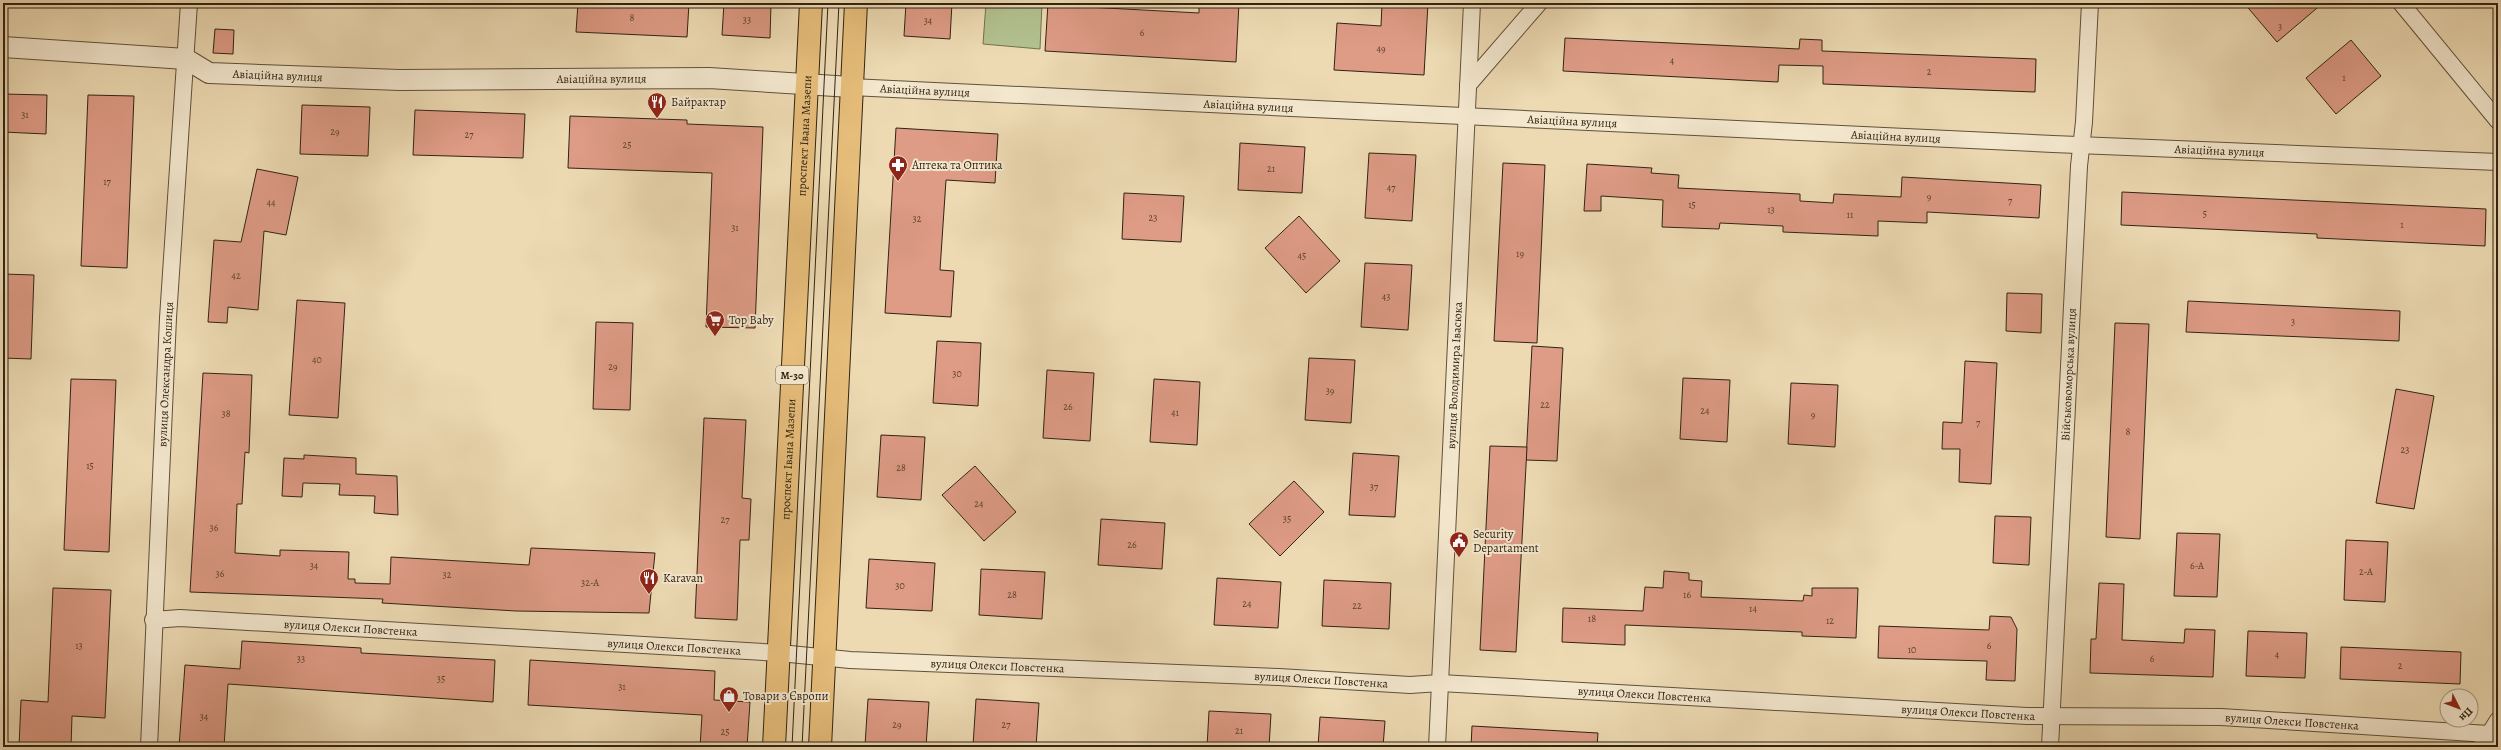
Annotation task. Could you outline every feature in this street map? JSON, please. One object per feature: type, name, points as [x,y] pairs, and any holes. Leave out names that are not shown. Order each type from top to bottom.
[{"type":"highway","name":"проспект Івана Мазепи","points":[[774,747],[780,653],[811,3]]},
{"type":"highway","points":[[820,747],[856,3]]},
{"type":"street","name":"вулиця Олександра Кошиця","points":[[149,747],[168,318],[189,3]]},
{"type":"street","name":"вулиця Володимира Івасюка","points":[[1437,747],[1472,3]]},
{"type":"street","points":[[1468,85],[1539,3]]},
{"type":"street","name":"Військовоморська вулиця","points":[[2050,747],[2081,146],[2090,3]]},
{"type":"street","points":[[2401,3],[2498,121]]},
{"type":"street","name":"Авіаційна вулиця","points":[[3,47],[186,59],[210,73],[400,80],[710,78],[2081,146],[2498,162]]},
{"type":"street","name":"вулиця Олекси Повстенка","points":[[154,620],[180,618],[780,653],[850,660],[1279,677],[1410,685],[1440,683],[2051,716],[2221,717],[2485,741]]},
{"type":"street","points":[[2485,741],[2498,720]]},
{"type":"green space","points":[[986,3],[1042,3],[1040,49],[983,44]]},
{"type":"building","points":[[578,3],[689,3],[687,37],[576,32]]},
{"type":"building","points":[[724,3],[771,3],[770,38],[722,35]]},
{"type":"building","points":[[906,3],[952,3],[950,39],[904,36]]},
{"type":"building","points":[[1048,3],[1088,3],[1087,7],[1199,13],[1199,3],[1239,3],[1236,62],[1045,51]]},
{"type":"building","points":[[1382,3],[1428,3],[1424,75],[1334,70],[1337,23],[1381,26]]},
{"type":"building","points":[[2244,3],[2323,3],[2277,42]]},
{"type":"building","points":[[215,29],[234,30],[233,54],[213,53]]},
{"type":"building","points":[[1565,38],[1799,49],[1800,39],[1822,40],[1822,51],[2036,59],[2035,92],[1823,84],[1823,66],[1779,65],[1778,82],[1563,71]]},
{"type":"building","points":[[2351,40],[2381,76],[2336,114],[2306,78]]},
{"type":"building","points":[[3,94],[47,95],[46,134],[3,132]]},
{"type":"building","points":[[88,95],[134,96],[127,268],[81,266]]},
{"type":"building","points":[[302,105],[370,107],[368,156],[300,154]]},
{"type":"building","points":[[415,110],[525,114],[523,158],[413,155]]},
{"type":"building","points":[[570,116],[687,120],[687,124],[763,127],[755,328],[706,327],[712,173],[568,168]]},
{"type":"building","points":[[896,128],[998,134],[995,183],[946,180],[940,270],[954,271],[951,317],[885,313]]},
{"type":"building","points":[[1240,143],[1305,147],[1302,193],[1238,190]]},
{"type":"building","points":[[1369,153],[1416,155],[1412,221],[1365,218]]},
{"type":"building","points":[[1503,163],[1545,165],[1537,343],[1494,341]]},
{"type":"building","points":[[1587,164],[1652,168],[1651,173],[1679,175],[1678,188],[1800,194],[1800,201],[1833,203],[1834,194],[1901,197],[1902,177],[2041,185],[2039,218],[1927,212],[1927,223],[1878,221],[1878,236],[1783,232],[1783,226],[1720,223],[1719,229],[1662,227],[1663,200],[1601,196],[1601,211],[1584,211]]},
{"type":"building","points":[[257,169],[298,177],[286,235],[264,231],[258,310],[228,307],[227,323],[208,322],[214,240],[241,242]]},
{"type":"building","points":[[2122,192],[2486,209],[2485,246],[2317,238],[2317,234],[2121,225]]},
{"type":"building","points":[[1124,193],[1184,196],[1181,242],[1122,239]]},
{"type":"building","points":[[1299,216],[1340,261],[1306,293],[1265,248]]},
{"type":"building","points":[[1365,263],[1412,265],[1408,330],[1361,327]]},
{"type":"building","points":[[3,274],[34,275],[31,359],[3,358]]},
{"type":"building","points":[[2007,293],[2042,294],[2041,333],[2006,331]]},
{"type":"building","points":[[297,300],[345,303],[338,418],[289,415]]},
{"type":"building","points":[[2188,301],[2400,311],[2399,341],[2186,332]]},
{"type":"building","points":[[596,322],[633,323],[630,410],[593,409]]},
{"type":"building","points":[[2115,323],[2149,324],[2140,539],[2106,537]]},
{"type":"building","points":[[937,341],[981,343],[978,406],[933,403]]},
{"type":"building","points":[[1532,346],[1563,348],[1557,461],[1526,460]]},
{"type":"building","points":[[1309,358],[1355,360],[1351,423],[1305,420]]},
{"type":"building","points":[[1965,361],[1997,363],[1991,484],[1959,482],[1960,449],[1942,449],[1943,422],[1962,423]]},
{"type":"building","points":[[1047,370],[1094,373],[1090,441],[1043,438]]},
{"type":"building","points":[[203,373],[252,375],[249,453],[245,452],[242,504],[237,504],[235,553],[280,556],[280,550],[349,552],[348,579],[355,579],[355,583],[390,584],[391,557],[529,565],[531,548],[655,553],[649,613],[516,611],[382,603],[383,599],[190,592]]},
{"type":"building","points":[[1683,378],[1730,380],[1727,442],[1680,439]]},
{"type":"building","points":[[71,379],[116,380],[109,552],[64,550]]},
{"type":"building","points":[[1154,379],[1200,382],[1197,445],[1150,442]]},
{"type":"building","points":[[1791,383],[1838,385],[1835,447],[1788,444]]},
{"type":"building","points":[[2396,389],[2434,396],[2414,509],[2376,503]]},
{"type":"building","points":[[704,418],[746,420],[742,498],[751,499],[749,540],[740,540],[737,620],[695,618]]},
{"type":"building","points":[[881,435],[925,437],[921,500],[877,497]]},
{"type":"building","points":[[1490,446],[1527,447],[1516,652],[1480,650]]},
{"type":"building","points":[[1353,453],[1399,456],[1395,517],[1349,515]]},
{"type":"building","points":[[304,455],[356,458],[356,474],[397,476],[398,515],[374,513],[375,496],[339,495],[340,484],[303,483],[302,497],[282,496],[284,458],[304,459]]},
{"type":"building","points":[[975,466],[1016,512],[984,541],[942,495]]},
{"type":"building","points":[[1294,481],[1324,512],[1280,556],[1249,524]]},
{"type":"building","points":[[1995,516],[2031,517],[2029,565],[1993,563]]},
{"type":"building","points":[[1101,519],[1165,523],[1162,569],[1098,565]]},
{"type":"building","points":[[2177,533],[2220,534],[2217,597],[2174,596]]},
{"type":"building","points":[[2346,540],[2388,542],[2385,602],[2344,600]]},
{"type":"building","points":[[869,559],[935,563],[932,611],[866,608]]},
{"type":"building","points":[[981,569],[1045,572],[1042,619],[979,615]]},
{"type":"building","points":[[1664,571],[1689,573],[1689,580],[1702,581],[1701,597],[1803,601],[1804,595],[1812,596],[1812,588],[1858,588],[1856,638],[1802,636],[1802,632],[1625,625],[1625,645],[1562,642],[1563,608],[1643,611],[1645,587],[1663,588]]},
{"type":"building","points":[[1217,578],[1281,582],[1278,628],[1214,625]]},
{"type":"building","points":[[1324,580],[1391,583],[1389,629],[1322,626]]},
{"type":"building","points":[[2099,583],[2124,584],[2122,640],[2184,643],[2185,629],[2215,630],[2213,677],[2090,673],[2091,639],[2096,639]]},
{"type":"building","points":[[53,588],[111,590],[105,718],[72,716],[71,747],[19,747],[21,700],[48,702]]},
{"type":"building","points":[[1990,616],[2011,617],[2017,629],[2015,681],[1986,680],[1987,661],[1878,658],[1879,626],[1989,630]]},
{"type":"building","points":[[2248,631],[2307,633],[2305,678],[2246,676]]},
{"type":"building","points":[[242,641],[361,648],[361,653],[495,660],[493,702],[228,684],[224,747],[179,747],[185,665],[240,669]]},
{"type":"building","points":[[2341,647],[2461,652],[2460,684],[2340,679]]},
{"type":"building","points":[[530,660],[715,671],[714,700],[750,702],[747,747],[700,747],[702,715],[528,705]]},
{"type":"building","points":[[868,699],[929,702],[926,747],[865,745]]},
{"type":"building","points":[[976,699],[1039,703],[1036,747],[973,746]]},
{"type":"building","points":[[1209,711],[1271,714],[1269,747],[1207,747]]},
{"type":"building","points":[[1320,717],[1385,721],[1383,747],[1318,747]]},
{"type":"building","points":[[1472,726],[1598,733],[1597,747],[1471,747]]},
{"type":"tram line","points":[[792,747],[828,3]]},
{"type":"tram line","points":[[802,747],[839,3]]},
{"type":"place","name":"Байрактар","points":[[657,119]]},
{"type":"place","name":"Аптека та Оптика","points":[[898,182]]},
{"type":"place","name":"Top Baby","points":[[715,337]]},
{"type":"place","name":"Security Departament","points":[[1459,558]]},
{"type":"place","name":"Karavan","points":[[649,595]]},
{"type":"place","name":"Товари з Європи","points":[[729,713]]}]
